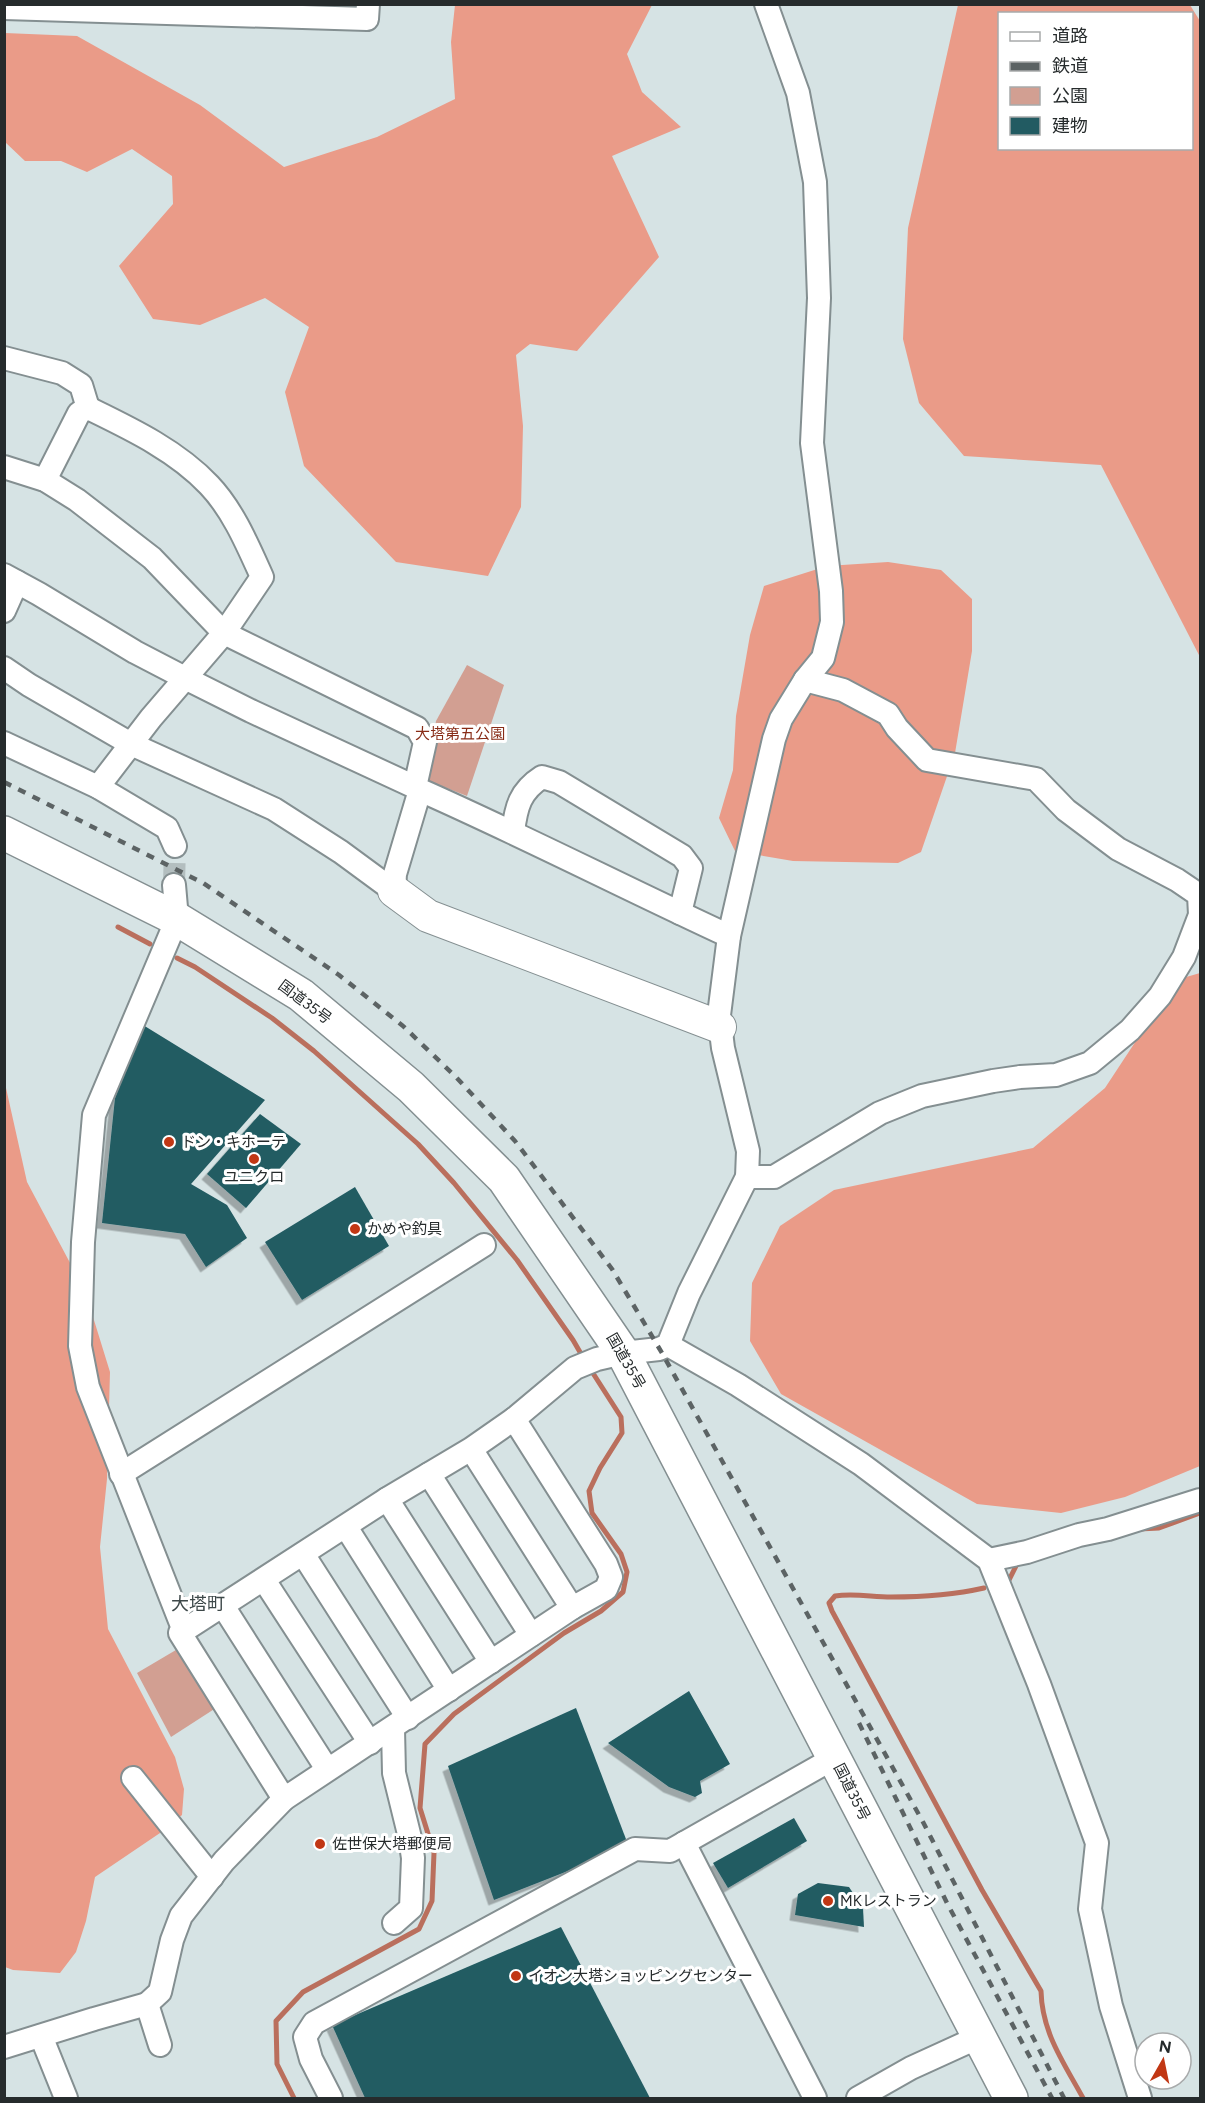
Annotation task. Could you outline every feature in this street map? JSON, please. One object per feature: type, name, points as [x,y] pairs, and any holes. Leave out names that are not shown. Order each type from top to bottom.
[{"type":"highway","name":"国道35号","points":[[4,833],[177,918],[301,995],[411,1087],[504,1179],[610,1356],[834,1758],[1011,2098]]},
{"type":"street","points":[[4,8],[368,19],[368,4]]},
{"type":"street","points":[[284,1799],[180,1633],[387,1499],[471,1449],[514,1419],[575,1368],[610,1356],[659,1349],[668,1344],[689,1293],[747,1177],[748,1151],[731,1086],[719,1015],[729,936],[774,739],[782,719],[805,680],[823,658],[832,622],[831,591],[812,443],[819,298],[815,182],[798,93],[766,4]]},
{"type":"street","points":[[4,358],[62,373],[81,385],[88,408],[134,430],[178,459],[209,485],[236,524],[262,577],[224,633],[131,744],[98,788]]},
{"type":"street","points":[[45,480],[79,413],[88,408]]},
{"type":"street","points":[[4,468],[45,480],[77,500],[152,558],[224,633],[417,728],[425,742],[418,788],[395,874],[394,891]]},
{"type":"street","points":[[4,611],[11,579],[135,652],[185,678],[729,936]]},
{"type":"street","points":[[4,668],[29,686],[131,744],[274,809],[341,852],[428,915],[720,1027]]},
{"type":"street","points":[[747,1177],[774,1177],[880,1113],[922,1096],[993,1081],[1056,1075],[1090,1063],[1130,1030],[1192,959],[1200,915],[1199,895],[1177,880],[1118,849],[1066,810],[1036,779],[927,760],[897,728],[888,714],[843,690],[805,680]]},
{"type":"street","points":[[4,743],[98,788],[168,828],[175,846]]},
{"type":"street","points":[[513,832],[516,812],[528,786],[542,777],[559,782],[682,856],[691,868],[680,913]]},
{"type":"street","points":[[174,885],[177,918],[94,1115],[82,1242],[80,1346],[88,1387],[184,1630]]},
{"type":"street","points":[[121,1474],[484,1245]]},
{"type":"street","points":[[668,1344],[738,1385],[861,1464],[989,1560],[1039,1684],[1097,1843],[1090,1909],[1111,2006],[1140,2098]]},
{"type":"street","points":[[4,2047],[147,2004],[160,1992],[172,1940],[181,1916],[225,1861],[284,1799],[572,1608],[606,1589],[611,1577],[606,1564],[514,1419]]},
{"type":"street","points":[[471,1449],[572,1608]]},
{"type":"street","points":[[429,1474],[531,1635]]},
{"type":"street","points":[[387,1499],[491,1662]]},
{"type":"street","points":[[989,1560],[1027,1552],[1079,1535],[1108,1529],[1200,1500]]},
{"type":"street","points":[[345,1527],[449,1690]]},
{"type":"street","points":[[303,1554],[400,1723],[394,1773],[410,1838],[413,1866],[411,1908],[394,1923]]},
{"type":"street","points":[[264,1580],[370,1743]]},
{"type":"street","points":[[222,1606],[327,1769]]},
{"type":"street","points":[[331,2098],[311,2059],[305,2037],[314,2023],[635,1849],[670,1851],[834,1758]]},
{"type":"street","points":[[133,1778],[212,1877]]},
{"type":"street","points":[[684,1843],[815,2098]]},
{"type":"street","points":[[147,2004],[160,2045]]},
{"type":"street","points":[[41,2036],[72,2097]]},
{"type":"street","points":[[858,2098],[911,2068],[979,2037]]},
{"type":"green space","name":"大塔第五公園","points":[[467,665],[504,685],[467,796],[426,780],[436,721]]},
{"type":"green space","points":[[181,1647],[219,1706],[171,1737],[137,1673]]},
{"type":"shaded area","points":[[455,5],[652,5],[627,54],[642,92],[681,127],[612,156],[659,257],[577,351],[530,344],[516,355],[523,426],[521,507],[488,576],[396,562],[304,466],[285,392],[309,327],[265,298],[200,325],[153,319],[119,266],[173,204],[172,176],[132,149],[87,172],[61,161],[25,161],[5,142],[5,33],[77,36],[200,105],[284,167],[377,137],[455,99],[451,42]]},
{"type":"shaded area","points":[[958,5],[1190,5],[1200,21],[1200,657],[1101,465],[964,456],[919,403],[903,339],[908,228]]},
{"type":"shaded area","points":[[888,562],[941,570],[972,599],[972,651],[955,753],[921,852],[898,863],[793,861],[735,851],[719,818],[733,770],[736,716],[750,635],[764,586],[827,566]]},
{"type":"shaded area","points":[[1200,973],[1200,1466],[1125,1497],[1061,1513],[977,1504],[781,1394],[750,1341],[752,1283],[780,1226],[834,1190],[1033,1148],[1105,1088],[1176,980]]},
{"type":"shaded area","points":[[4,1079],[27,1182],[85,1291],[110,1372],[107,1479],[100,1547],[108,1629],[175,1757],[184,1789],[182,1815],[160,1833],[95,1877],[86,1921],[76,1952],[60,1973],[13,1970],[5,1967]]},
{"type":"building","name":"ドン・キホーテ","points":[[143,1025],[265,1100],[191,1184],[227,1205],[247,1238],[206,1267],[185,1234],[102,1223],[115,1098]]},
{"type":"building","name":"ユニクロ","points":[[260,1114],[301,1144],[246,1208],[207,1174]]},
{"type":"building","points":[[355,1187],[389,1246],[302,1300],[265,1242]]},
{"type":"building","points":[[689,1691],[730,1764],[700,1781],[702,1793],[695,1797],[669,1787],[608,1743]]},
{"type":"building","points":[[576,1708],[629,1847],[494,1900],[448,1766]]},
{"type":"building","points":[[794,1818],[807,1841],[728,1888],[713,1863]]},
{"type":"building","name":"MKレストラン","points":[[818,1883],[849,1887],[863,1908],[864,1927],[795,1915],[798,1894]]},
{"type":"building","name":"イオン大塔ショッピングセンター","points":[[561,1927],[650,2098],[365,2098],[332,2025]]},
{"type":"waterway","points":[[118,927],[150,944]]},
{"type":"waterway","points":[[177,958],[195,967],[272,1018],[314,1051],[418,1144],[454,1183],[517,1260],[584,1359]]},
{"type":"waterway","points":[[294,2098],[277,2064],[276,2021],[303,1992],[419,1929],[432,1901],[434,1853],[420,1808],[425,1744],[454,1714],[564,1633],[601,1611],[623,1592],[627,1572],[621,1554],[592,1513],[589,1491],[600,1468],[622,1433],[621,1417],[589,1367]]},
{"type":"waterway","points":[[1139,1529],[1159,1528],[1200,1513]]},
{"type":"waterway","points":[[1008,1582],[1018,1562]]},
{"type":"waterway","points":[[984,1588],[926,1596],[842,1595],[835,1596],[829,1603],[982,1890],[1041,1991],[1045,2021],[1055,2047],[1083,2098]]},
{"type":"tunnel","points":[[174,885],[175,846]]},
{"type":"railway","points":[[4,782],[203,883],[339,975],[403,1026],[456,1077],[515,1141],[612,1269],[662,1353],[923,1822],[1064,2098]]},
{"type":"railway","points":[[859,1723],[948,1905],[1052,2098]]},
{"type":"place","name":"ドン・キホーテ","points":[[169,1142]]},
{"type":"place","name":"ユニクロ","points":[[254,1159]]},
{"type":"place","name":"かめや釣具","points":[[355,1229]]},
{"type":"place","name":"佐世保大塔郵便局","points":[[320,1844]]},
{"type":"place","name":"MKレストラン","points":[[828,1901]]},
{"type":"place","name":"イオン大塔ショッピングセンター","points":[[516,1976]]},
{"type":"district","name":"大塔町","points":[[198,1604]]}]
